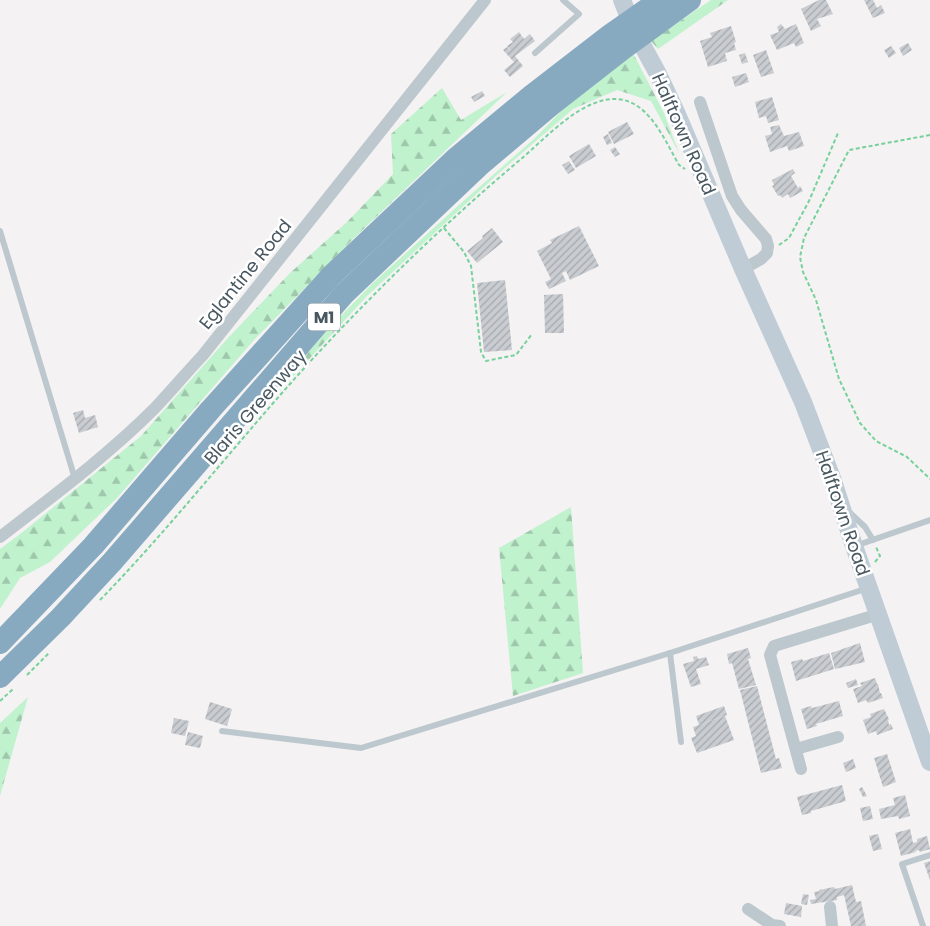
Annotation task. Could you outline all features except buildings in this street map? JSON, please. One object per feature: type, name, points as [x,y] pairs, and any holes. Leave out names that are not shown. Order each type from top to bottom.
[{"type":"highway","name":"M1","points":[[0,643],[93,546],[211,409],[331,276],[455,159],[530,96],[610,35],[660,0]]},
{"type":"highway","name":"M1","points":[[12,682],[60,618],[112,562],[344,294],[481,164],[550,105],[690,0]]},
{"type":"street","name":"Eglantine Road","points":[[0,537],[75,479],[154,408],[203,355],[485,0]]},
{"type":"street","name":"Halftown Road","points":[[622,0],[634,30],[658,74],[743,269],[804,402],[930,762]]},
{"type":"street","name":"Halftown Road","points":[[700,102],[732,196],[741,210],[766,239],[767,253]]},
{"type":"street","points":[[743,269],[761,259],[767,253]]},
{"type":"street","points":[[802,768],[770,655],[774,646],[878,614]]},
{"type":"street","points":[[796,750],[838,737]]},
{"type":"street","points":[[830,907],[832,926]]},
{"type":"street","points":[[748,909],[772,925],[780,926]]},
{"type":"lane","points":[[535,53],[579,14],[563,0]]},
{"type":"lane","points":[[0,231],[75,479]]},
{"type":"lane","points":[[841,505],[865,527],[874,540]]},
{"type":"lane","points":[[854,546],[930,520]]},
{"type":"lane","points":[[222,731],[361,748],[670,653],[869,588]]},
{"type":"lane","points":[[670,653],[681,742]]},
{"type":"lane","points":[[923,926],[902,864],[930,855]]},
{"type":"path","name":"Blaris Greenway","points":[[98,603],[150,547],[308,364],[378,292],[488,186],[574,115],[593,103],[607,100],[619,99],[642,109],[651,119],[679,165],[688,172],[703,174]]},
{"type":"path","points":[[767,253],[789,238],[809,201],[838,133]]},
{"type":"path","points":[[930,135],[849,150],[804,238],[800,257],[803,272],[816,300],[838,379],[860,423],[876,441],[907,458],[930,479]]},
{"type":"path","points":[[444,228],[464,252],[471,266],[480,352],[486,361],[516,355],[532,334]]},
{"type":"path","points":[[0,701],[12,682],[56,646]]},
{"type":"green space","points":[[711,0],[728,0],[658,49],[651,41]]},
{"type":"green space","points":[[633,53],[664,113],[679,153],[651,101],[617,90],[573,109],[499,173],[367,296],[277,394],[274,391],[333,324],[373,283],[535,138],[577,95]]},
{"type":"green space","points":[[442,88],[461,120],[507,92],[353,239],[254,340],[117,498],[50,562],[20,578],[0,609],[0,549],[141,436],[227,339],[290,273],[347,222],[393,174],[391,134]]},
{"type":"green space","points":[[571,507],[583,673],[513,696],[499,548]]},
{"type":"green space","points":[[28,697],[0,796],[0,723]]}]
